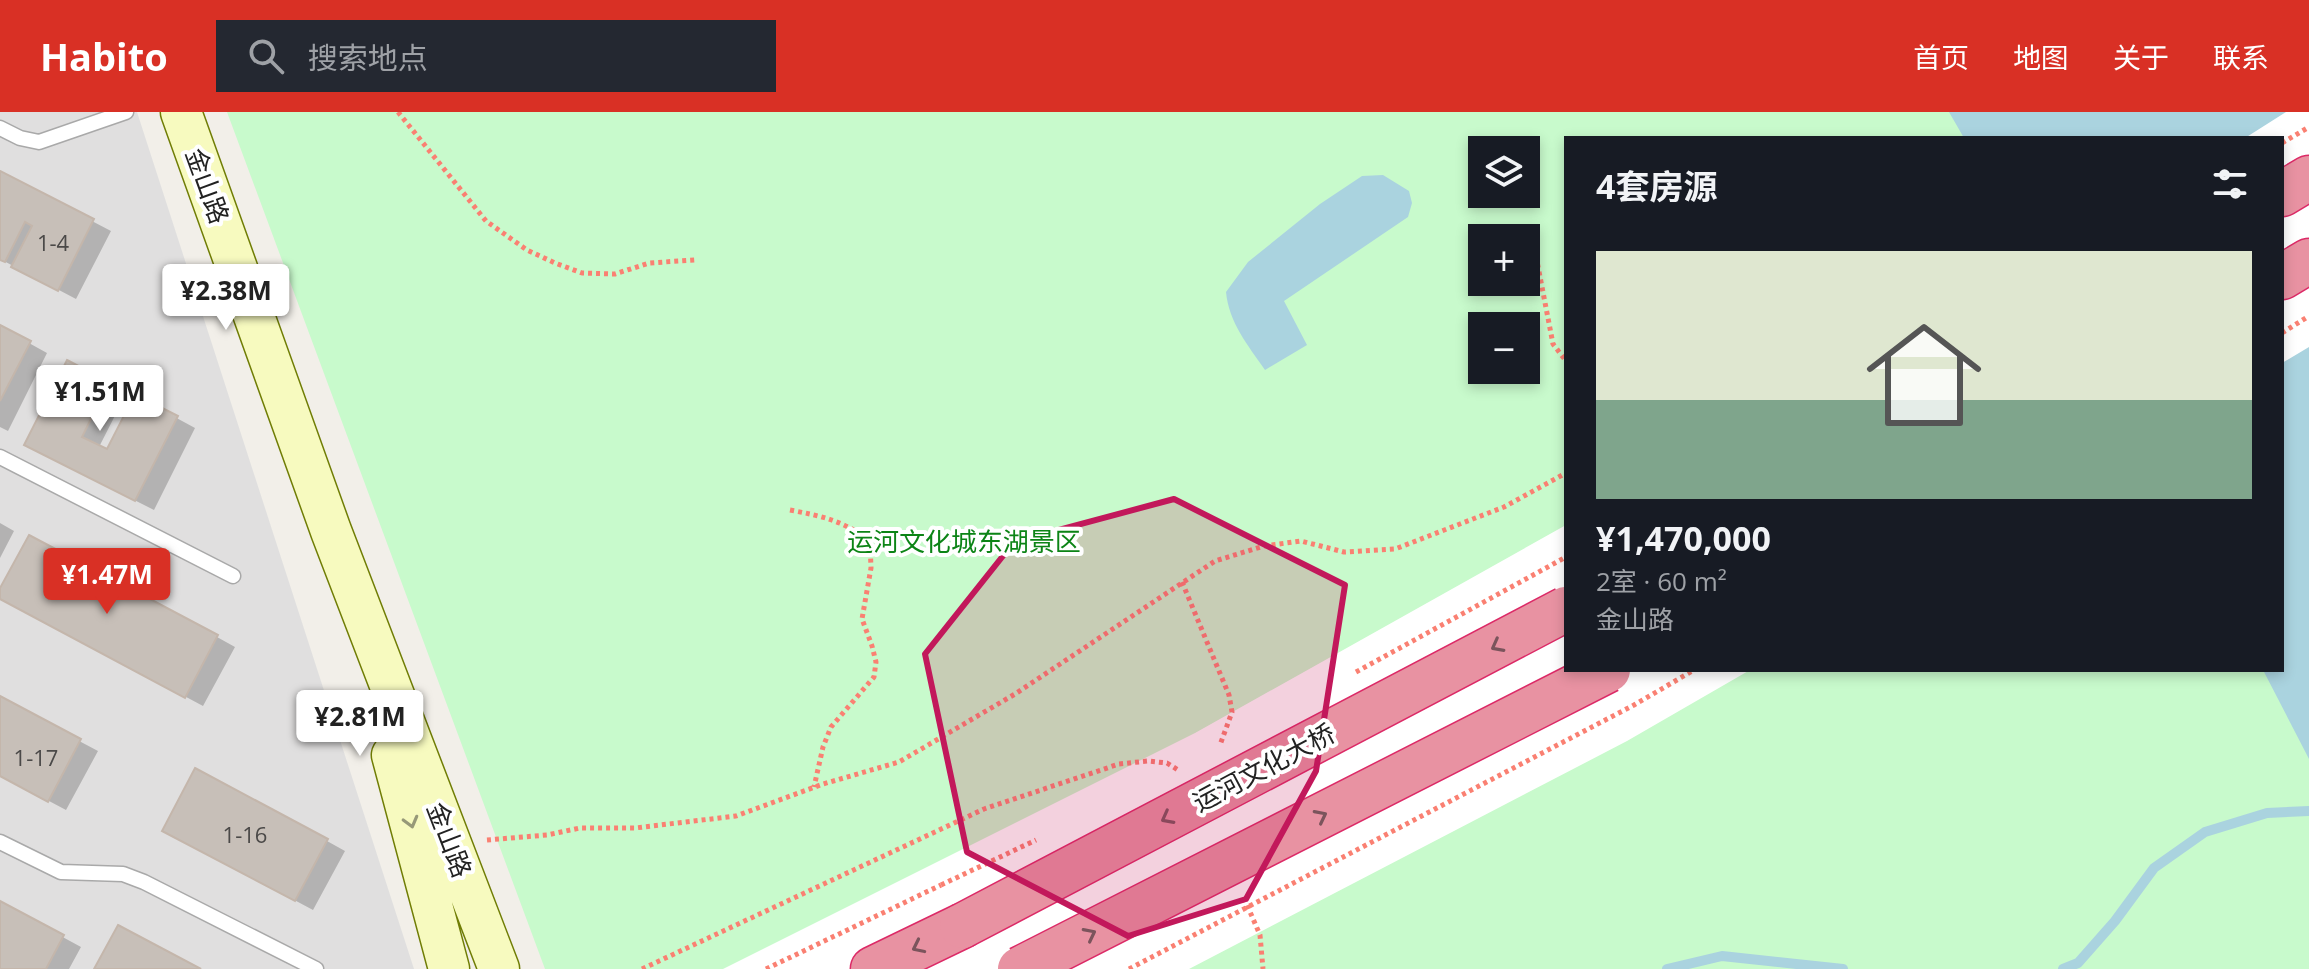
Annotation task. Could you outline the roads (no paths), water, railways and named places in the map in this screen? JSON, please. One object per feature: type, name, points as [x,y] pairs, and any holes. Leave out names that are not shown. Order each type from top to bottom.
[{"type":"highway","points":[[2284,193],[2309,178]]},
{"type":"highway","points":[[2284,276],[2309,261]]},
{"type":"highway","name":"运河文化大桥","points":[[873,969],[962,926],[1564,610]]},
{"type":"highway","points":[[1020,969],[1604,672]]},
{"type":"street","name":"金山路","points":[[181,112],[331,531],[499,969]]},
{"type":"street","name":"金山路","points":[[331,531],[449,969]]},
{"type":"lane","points":[[0,128],[20,138],[39,142],[126,112]]},
{"type":"lane","points":[[0,457],[233,576]]},
{"type":"lane","points":[[0,842],[61,872],[123,874],[144,882],[316,969]]},
{"type":"water","points":[[1949,112],[2309,112],[2309,759],[2264,672],[2284,672],[2284,136],[1963,136]]},
{"type":"water","points":[[1383,175],[1409,191],[1412,203],[1408,217],[1284,301],[1307,345],[1265,370],[1235,324],[1226,292],[1248,262],[1320,204],[1362,176]]},
{"type":"waterway","points":[[2063,969],[2078,963],[2115,921],[2154,868],[2205,832],[2267,813],[2309,811]]},
{"type":"waterway","points":[[1667,969],[1722,956],[1843,969]]},
{"type":"park label","name":"运河文化城东湖景区","points":[[964,542]]}]
